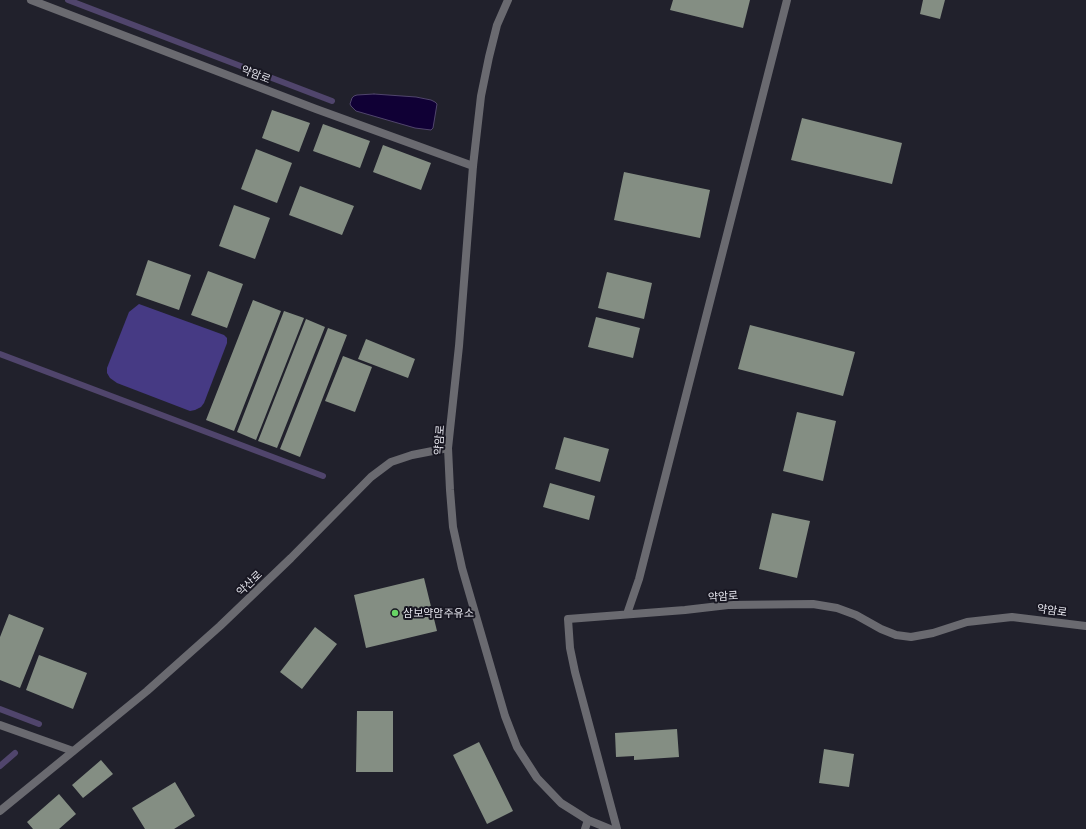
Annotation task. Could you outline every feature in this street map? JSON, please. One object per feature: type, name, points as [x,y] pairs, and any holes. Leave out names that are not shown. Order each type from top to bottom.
[{"type":"street","name":"약암로","points":[[31,0],[316,109],[473,166]]},
{"type":"street","name":"약암로","points":[[508,0],[498,25],[489,57],[481,96],[473,166],[459,346],[448,448],[453,527],[462,568],[505,716],[517,747],[537,778],[562,802],[588,820],[610,829]]},
{"type":"street","points":[[627,614],[639,579],[788,0]]},
{"type":"street","name":"약산로","points":[[0,810],[147,691],[220,626],[372,477],[392,462],[412,455],[448,448]]},
{"type":"street","name":"약암로","points":[[617,829],[575,672],[570,648],[568,618],[728,605],[813,604],[837,608],[856,615],[881,629],[896,635],[911,637],[933,633],[967,622],[1012,617],[1086,626]]},
{"type":"street","points":[[0,724],[73,751]]},
{"type":"street","points":[[585,829],[588,820]]},
{"type":"shaded area","points":[[374,94],[416,97],[435,102],[437,104],[433,128],[431,130],[415,128],[356,111],[350,104],[354,96]]},
{"type":"shaded area","points":[[139,304],[224,335],[227,338],[227,343],[204,403],[201,407],[190,411],[117,383],[110,378],[107,373],[107,368],[129,312]]},
{"type":"building","points":[[673,0],[750,0],[743,28],[670,10]]},
{"type":"building","points":[[923,0],[945,0],[940,19],[920,14]]},
{"type":"building","points":[[272,110],[310,123],[299,152],[262,138]]},
{"type":"building","points":[[802,118],[902,143],[892,184],[791,160]]},
{"type":"building","points":[[323,124],[370,141],[360,168],[313,151]]},
{"type":"building","points":[[383,145],[431,163],[421,190],[373,172]]},
{"type":"building","points":[[256,149],[292,163],[277,203],[241,189]]},
{"type":"building","points":[[624,172],[710,190],[700,238],[614,220]]},
{"type":"building","points":[[300,186],[354,206],[342,235],[289,215]]},
{"type":"building","points":[[234,205],[270,218],[255,259],[219,246]]},
{"type":"building","points":[[148,260],[191,275],[179,310],[136,295]]},
{"type":"building","points":[[208,271],[243,284],[227,328],[191,315]]},
{"type":"building","points":[[607,272],[652,283],[644,319],[598,308]]},
{"type":"building","points":[[253,300],[281,311],[234,431],[206,420]]},
{"type":"building","points":[[284,311],[304,318],[256,440],[237,432]]},
{"type":"building","points":[[596,317],[640,328],[633,358],[588,347]]},
{"type":"building","points":[[306,319],[325,327],[277,448],[258,441]]},
{"type":"building","points":[[750,325],[855,352],[843,396],[738,369]]},
{"type":"building","points":[[328,328],[347,335],[300,457],[280,449]]},
{"type":"building","points":[[366,339],[415,359],[408,378],[358,359]]},
{"type":"building","points":[[343,356],[372,367],[355,412],[325,401]]},
{"type":"building","points":[[797,412],[836,421],[823,481],[783,471]]},
{"type":"building","points":[[564,437],[609,449],[600,482],[555,469]]},
{"type":"building","points":[[550,483],[595,496],[589,520],[543,507]]},
{"type":"building","points":[[772,513],[810,521],[797,578],[759,569]]},
{"type":"building","name":"삼보약암주유소","points":[[424,578],[437,631],[366,648],[354,595]]},
{"type":"building","points":[[9,614],[44,628],[20,688],[0,680],[0,637]]},
{"type":"building","points":[[315,627],[337,644],[302,689],[280,672]]},
{"type":"building","points":[[39,655],[87,673],[73,709],[26,690]]},
{"type":"building","points":[[357,711],[393,711],[393,772],[356,772]]},
{"type":"building","points":[[677,729],[679,757],[634,760],[634,756],[616,757],[615,733]]},
{"type":"building","points":[[479,742],[513,811],[487,824],[453,755]]},
{"type":"building","points":[[824,749],[854,754],[849,787],[819,783]]},
{"type":"building","points":[[101,760],[113,774],[83,798],[72,785]]},
{"type":"building","points":[[175,782],[195,816],[174,829],[145,829],[132,808]]},
{"type":"building","points":[[59,794],[76,814],[59,829],[33,829],[27,822]]},
{"type":"waterway","points":[[68,0],[332,101]]},
{"type":"waterway","points":[[0,354],[323,476]]},
{"type":"waterway","points":[[0,709],[39,724]]},
{"type":"waterway","points":[[0,766],[15,753]]},
{"type":"place","name":"삼보약암주유소","points":[[395,613]]}]
